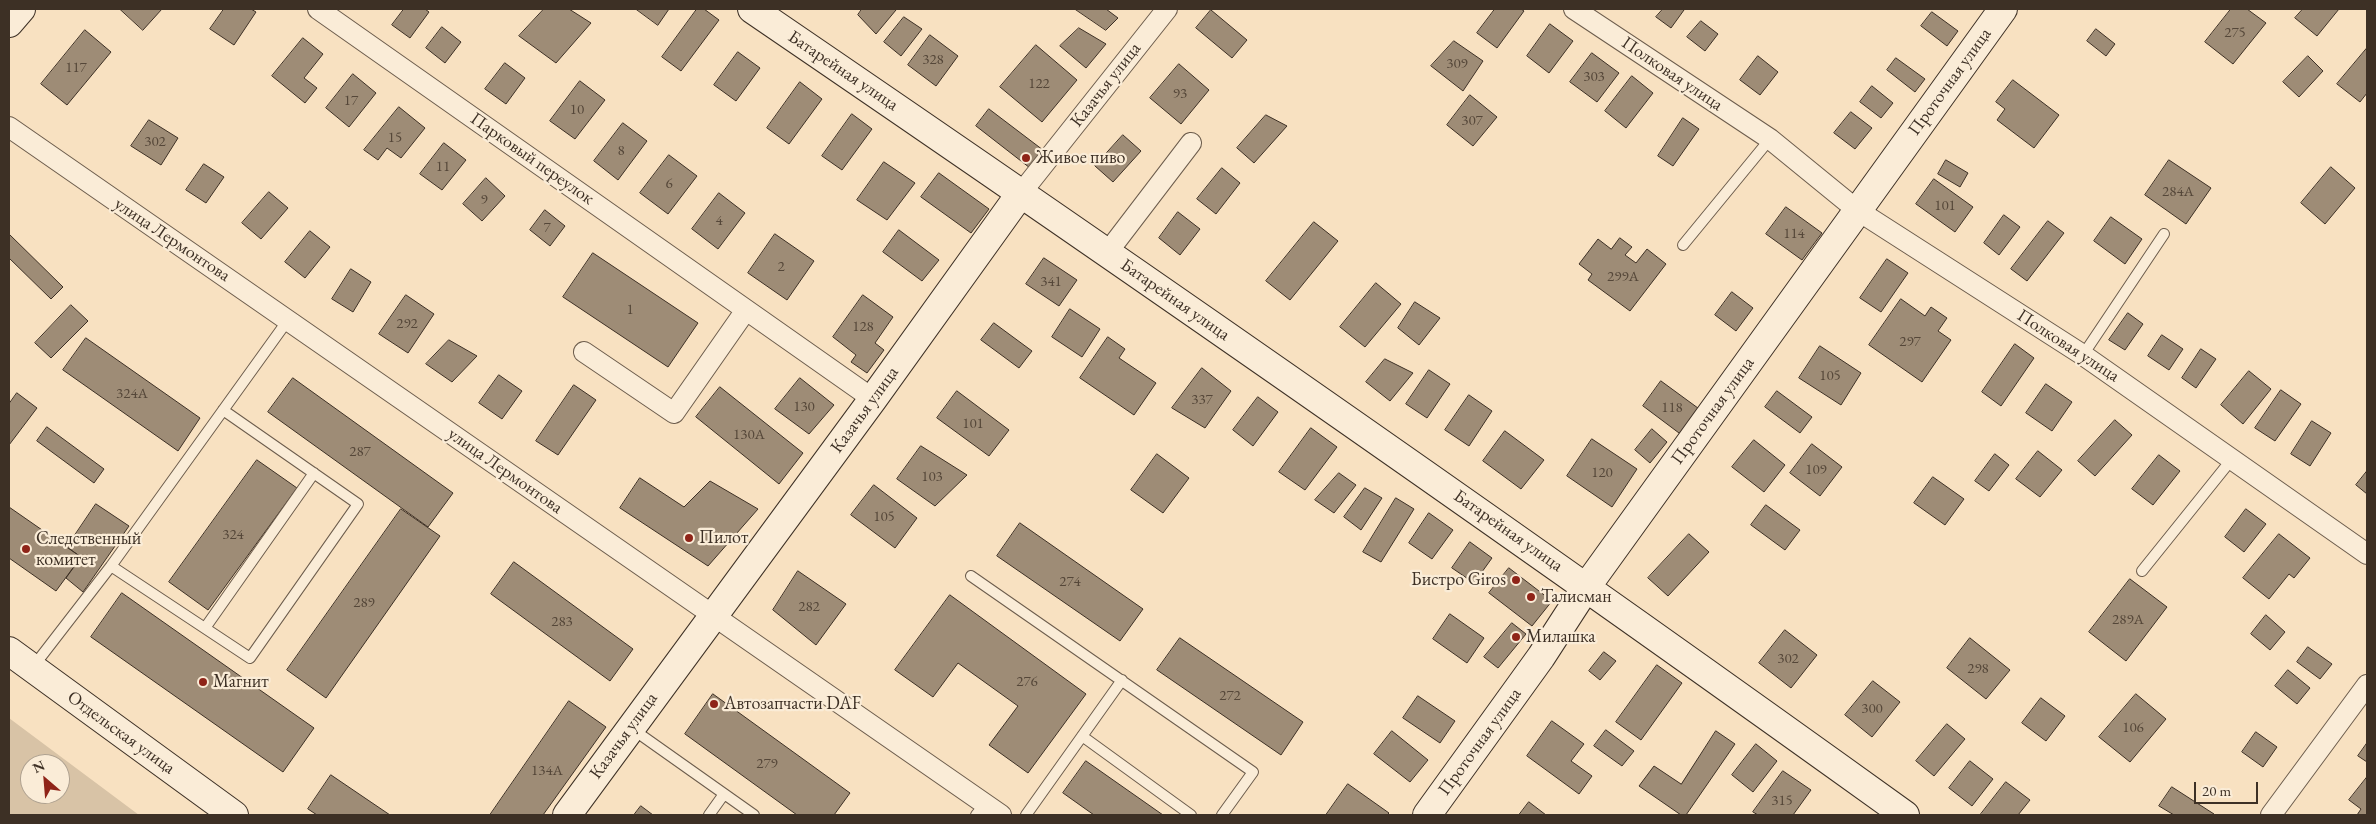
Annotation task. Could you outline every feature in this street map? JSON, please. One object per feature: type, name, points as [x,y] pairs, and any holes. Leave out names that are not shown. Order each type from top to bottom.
[{"type":"street","points":[[9,24],[21,9]]},
{"type":"street","name":"Парковый переулок","points":[[318,9],[873,400]]},
{"type":"street","name":"Батарейная улица","points":[[752,9],[1021,193],[1586,586],[1905,815]]},
{"type":"street","name":"Казачья улица","points":[[566,815],[873,400],[1021,193],[1167,9]]},
{"type":"street","name":"Полковая улица","points":[[1574,9],[1770,139],[1857,210],[2083,355],[2367,554]]},
{"type":"street","name":"Проточная улица","points":[[1427,815],[1541,657],[1586,586],[2003,9]]},
{"type":"street","name":"улица Лермонтова","points":[[9,128],[714,617],[987,812]]},
{"type":"street","name":"Батарейная улица","points":[[1107,253],[1191,143]]},
{"type":"street","points":[[584,352],[674,413],[746,310]]},
{"type":"street","name":"Отдельская улица","points":[[9,651],[234,815]]},
{"type":"street","points":[[2271,815],[2367,685]]},
{"type":"lane","points":[[1682,245],[1770,139]]},
{"type":"lane","points":[[2083,355],[2164,234]]},
{"type":"lane","points":[[32,668],[111,566],[288,320]]},
{"type":"lane","points":[[111,566],[250,658],[262,642],[358,504],[223,410]]},
{"type":"lane","points":[[2142,570],[2232,459]]},
{"type":"lane","points":[[205,628],[314,473]]},
{"type":"lane","points":[[971,576],[1253,772],[1222,815]]},
{"type":"lane","points":[[1026,815],[1122,680]]},
{"type":"lane","points":[[630,728],[754,815]]},
{"type":"lane","points":[[1082,736],[1191,815]]},
{"type":"lane","points":[[709,815],[724,794]]},
{"type":"shaded area","points":[[9,718],[57,754],[20,754],[20,804],[70,804],[70,764],[139,815],[9,815]]},
{"type":"building","points":[[120,9],[162,9],[143,30]]},
{"type":"building","points":[[224,9],[251,9],[256,12],[234,45],[210,29]]},
{"type":"building","points":[[404,9],[425,9],[429,12],[410,38],[392,25]]},
{"type":"building","points":[[544,9],[569,9],[591,23],[556,63],[519,36]]},
{"type":"building","points":[[636,9],[669,9],[658,25]]},
{"type":"building","points":[[697,9],[704,9],[719,20],[681,71],[662,57]]},
{"type":"building","points":[[862,9],[896,10],[876,34],[858,15]]},
{"type":"building","points":[[1075,9],[1106,9],[1118,18],[1106,30]]},
{"type":"building","points":[[1495,9],[1521,9],[1524,11],[1497,48],[1477,33]]},
{"type":"building","points":[[1663,9],[1684,10],[1671,28],[1656,17]]},
{"type":"building","points":[[2231,9],[2247,9],[2266,23],[2233,64],[2205,42]]},
{"type":"building","points":[[2303,9],[2339,9],[2317,36],[2295,18]]},
{"type":"building","points":[[1211,10],[1247,40],[1232,58],[1196,28]]},
{"type":"building","points":[[1932,12],[1958,31],[1947,46],[1921,26]]},
{"type":"building","points":[[904,17],[922,29],[901,56],[884,42]]},
{"type":"building","points":[[1701,21],[1718,34],[1705,51],[1687,37]]},
{"type":"building","points":[[1550,24],[1573,41],[1549,73],[1527,56]]},
{"type":"building","points":[[442,27],[461,42],[445,63],[426,48]]},
{"type":"building","points":[[1079,28],[1106,44],[1086,68],[1060,46]]},
{"type":"building","points":[[2096,29],[2115,44],[2106,56],[2087,41]]},
{"type":"building","points":[[85,30],[111,52],[67,105],[41,84]]},
{"type":"building","points":[[930,35],[958,56],[936,86],[908,65]]},
{"type":"building","points":[[303,38],[323,54],[304,78],[317,88],[305,103],[272,76]]},
{"type":"building","points":[[1454,41],[1483,61],[1463,91],[1431,66]]},
{"type":"building","points":[[1036,45],[1077,80],[1042,122],[1000,87]]},
{"type":"building","points":[[2367,48],[2367,93],[2360,102],[2337,84]]},
{"type":"building","points":[[738,52],[760,68],[736,101],[714,85]]},
{"type":"building","points":[[1592,53],[1619,73],[1597,102],[1570,82]]},
{"type":"building","points":[[1758,56],[1778,72],[1760,95],[1740,80]]},
{"type":"building","points":[[2308,56],[2323,71],[2299,97],[2283,82]]},
{"type":"building","points":[[1896,58],[1925,79],[1915,92],[1887,70]]},
{"type":"building","points":[[505,63],[525,78],[506,104],[485,89]]},
{"type":"building","points":[[1179,64],[1209,90],[1181,124],[1150,98]]},
{"type":"building","points":[[353,74],[376,93],[349,127],[326,108]]},
{"type":"building","points":[[1632,76],[1653,93],[1626,128],[1605,111]]},
{"type":"building","points":[[2013,80],[2059,115],[2034,148],[1997,120],[2005,109],[1996,102]]},
{"type":"building","points":[[580,81],[605,100],[575,139],[550,121]]},
{"type":"building","points":[[800,82],[822,99],[789,144],[767,128]]},
{"type":"building","points":[[1872,86],[1893,103],[1881,118],[1860,102]]},
{"type":"building","points":[[1470,95],[1497,117],[1473,146],[1447,125]]},
{"type":"building","points":[[399,107],[425,128],[401,158],[387,148],[378,160],[364,150]]},
{"type":"building","points":[[989,109],[1043,150],[1030,168],[976,126]]},
{"type":"building","points":[[1851,112],[1872,128],[1855,149],[1834,133]]},
{"type":"building","points":[[852,114],[872,129],[842,170],[822,156]]},
{"type":"building","points":[[1266,115],[1287,126],[1254,163],[1237,148]]},
{"type":"building","points":[[1683,118],[1699,129],[1673,166],[1658,156]]},
{"type":"building","points":[[149,120],[178,138],[161,165],[131,146]]},
{"type":"building","points":[[623,123],[647,141],[618,180],[594,161]]},
{"type":"building","points":[[1123,135],[1141,151],[1113,182],[1095,166]]},
{"type":"building","points":[[444,143],[466,160],[442,190],[420,174]]},
{"type":"building","points":[[669,155],[697,176],[668,214],[640,193]]},
{"type":"building","points":[[1946,160],[1968,173],[1960,187],[1938,174]]},
{"type":"building","points":[[2169,160],[2211,188],[2186,224],[2145,195]]},
{"type":"building","points":[[884,162],[915,183],[887,220],[857,200]]},
{"type":"building","points":[[204,164],[224,177],[206,203],[186,190]]},
{"type":"building","points":[[2331,167],[2355,188],[2325,224],[2301,203]]},
{"type":"building","points":[[1222,168],[1240,183],[1216,214],[1197,199]]},
{"type":"building","points":[[939,173],[989,209],[971,233],[921,197]]},
{"type":"building","points":[[486,178],[505,196],[482,221],[463,204]]},
{"type":"building","points":[[1934,179],[1973,207],[1955,232],[1916,204]]},
{"type":"building","points":[[269,192],[288,208],[261,239],[242,223]]},
{"type":"building","points":[[719,193],[745,213],[718,249],[692,229]]},
{"type":"building","points":[[1786,207],[1822,233],[1802,260],[1766,234]]},
{"type":"building","points":[[545,210],[565,226],[550,246],[530,230]]},
{"type":"building","points":[[1178,212],[1200,229],[1180,255],[1159,238]]},
{"type":"building","points":[[2004,215],[2020,227],[1999,255],[1984,243]]},
{"type":"building","points":[[2111,217],[2142,239],[2125,264],[2094,241]]},
{"type":"building","points":[[2048,221],[2064,233],[2027,281],[2011,269]]},
{"type":"building","points":[[1314,222],[1338,241],[1290,300],[1266,281]]},
{"type":"building","points":[[899,230],[939,260],[922,281],[883,252]]},
{"type":"building","points":[[310,231],[330,247],[305,278],[285,262]]},
{"type":"building","points":[[9,234],[63,287],[51,299],[9,258]]},
{"type":"building","points":[[775,234],[814,261],[787,300],[748,273]]},
{"type":"building","points":[[1620,238],[1632,247],[1625,255],[1636,263],[1647,249],[1666,264],[1630,311],[1588,280],[1592,274],[1579,264],[1598,239],[1611,249]]},
{"type":"building","points":[[593,253],[698,323],[668,367],[563,297]]},
{"type":"building","points":[[1044,258],[1077,280],[1059,306],[1026,284]]},
{"type":"building","points":[[1887,259],[1908,273],[1881,312],[1860,298]]},
{"type":"building","points":[[351,269],[371,282],[353,312],[332,299]]},
{"type":"building","points":[[1376,283],[1401,304],[1365,347],[1340,327]]},
{"type":"building","points":[[1732,292],[1753,308],[1736,331],[1715,315]]},
{"type":"building","points":[[406,295],[434,314],[408,353],[379,334]]},
{"type":"building","points":[[863,295],[893,317],[875,343],[884,350],[867,373],[851,362],[856,355],[833,337]]},
{"type":"building","points":[[1901,299],[1925,316],[1931,307],[1947,318],[1938,331],[1951,340],[1922,382],[1869,345]]},
{"type":"building","points":[[1415,302],[1440,318],[1419,345],[1398,328]]},
{"type":"building","points":[[71,305],[88,321],[51,358],[35,343]]},
{"type":"building","points":[[1070,309],[1100,329],[1082,357],[1052,337]]},
{"type":"building","points":[[2128,313],[2143,324],[2125,350],[2109,340]]},
{"type":"building","points":[[994,323],[1032,351],[1019,368],[981,340]]},
{"type":"building","points":[[2162,335],[2183,349],[2169,370],[2148,356]]},
{"type":"building","points":[[1108,337],[1125,349],[1119,358],[1156,383],[1134,415],[1080,378]]},
{"type":"building","points":[[86,338],[200,418],[178,451],[63,370]]},
{"type":"building","points":[[449,340],[477,356],[452,382],[426,364]]},
{"type":"building","points":[[2015,344],[2034,358],[2001,406],[1982,392]]},
{"type":"building","points":[[1820,346],[1861,373],[1841,405],[1799,378]]},
{"type":"building","points":[[2201,349],[2216,359],[2196,388],[2182,378]]},
{"type":"building","points":[[1385,359],[1413,373],[1390,401],[1366,382]]},
{"type":"building","points":[[1202,368],[1231,391],[1205,428],[1172,408]]},
{"type":"building","points":[[1429,370],[1450,384],[1427,418],[1406,404]]},
{"type":"building","points":[[2249,371],[2271,389],[2243,424],[2221,405]]},
{"type":"building","points":[[499,375],[522,391],[502,419],[479,403]]},
{"type":"building","points":[[293,378],[453,493],[428,527],[268,412]]},
{"type":"building","points":[[800,378],[834,405],[809,434],[775,409]]},
{"type":"building","points":[[1661,381],[1702,411],[1683,436],[1643,406]]},
{"type":"building","points":[[2046,384],[2072,402],[2052,431],[2026,413]]},
{"type":"building","points":[[574,385],[596,400],[558,455],[536,441]]},
{"type":"building","points":[[720,387],[803,453],[779,484],[696,417]]},
{"type":"building","points":[[2281,390],[2301,404],[2275,441],[2255,428]]},
{"type":"building","points":[[957,391],[1009,430],[989,456],[937,418]]},
{"type":"building","points":[[1777,391],[1812,417],[1800,433],[1765,407]]},
{"type":"building","points":[[17,393],[37,408],[9,445],[9,404]]},
{"type":"building","points":[[1469,395],[1492,411],[1469,446],[1445,430]]},
{"type":"building","points":[[1258,397],[1278,412],[1253,446],[1233,430]]},
{"type":"building","points":[[2115,420],[2132,435],[2095,476],[2078,461]]},
{"type":"building","points":[[2312,421],[2331,433],[2310,466],[2291,454]]},
{"type":"building","points":[[47,427],[104,469],[94,483],[37,441]]},
{"type":"building","points":[[1311,428],[1337,447],[1305,490],[1279,472]]},
{"type":"building","points":[[1652,429],[1667,442],[1650,463],[1635,450]]},
{"type":"building","points":[[1505,431],[1544,460],[1521,489],[1483,461]]},
{"type":"building","points":[[1592,439],[1637,469],[1612,507],[1567,476]]},
{"type":"building","points":[[1754,440],[1785,465],[1764,492],[1732,467]]},
{"type":"building","points":[[1812,444],[1842,467],[1820,496],[1790,473]]},
{"type":"building","points":[[921,446],[967,475],[935,506],[897,479]]},
{"type":"building","points":[[2038,451],[2062,470],[2040,497],[2016,479]]},
{"type":"building","points":[[1157,454],[1189,478],[1163,513],[1131,490]]},
{"type":"building","points":[[1995,454],[2009,465],[1989,491],[1975,481]]},
{"type":"building","points":[[2159,455],[2180,471],[2153,505],[2132,489]]},
{"type":"building","points":[[257,460],[297,488],[208,610],[169,582]]},
{"type":"building","points":[[2367,471],[2367,494],[2356,485]]},
{"type":"building","points":[[1339,473],[1356,485],[1334,513],[1315,500]]},
{"type":"building","points":[[1933,477],[1964,499],[1945,525],[1914,503]]},
{"type":"building","points":[[640,478],[684,507],[710,481],[758,509],[708,566],[620,508]]},
{"type":"building","points":[[874,485],[917,518],[895,548],[851,515]]},
{"type":"building","points":[[1365,488],[1382,498],[1361,530],[1344,517]]},
{"type":"building","points":[[1396,498],[1414,509],[1381,562],[1363,552]]},
{"type":"building","points":[[96,504],[129,526],[83,592],[66,578],[81,557],[67,547]]},
{"type":"building","points":[[1766,505],[1800,530],[1785,550],[1751,525]]},
{"type":"building","points":[[9,507],[81,557],[56,591],[9,558]]},
{"type":"building","points":[[401,509],[440,536],[326,698],[287,670]]},
{"type":"building","points":[[2246,509],[2266,524],[2244,552],[2225,537]]},
{"type":"building","points":[[1429,513],[1453,530],[1432,559],[1409,543]]},
{"type":"building","points":[[1020,523],[1143,609],[1120,641],[997,556]]},
{"type":"building","points":[[1689,534],[1709,552],[1668,596],[1648,578]]},
{"type":"building","points":[[2279,534],[2310,558],[2294,578],[2289,574],[2269,599],[2243,578]]},
{"type":"building","points":[[1470,542],[1492,558],[1474,583],[1452,568]]},
{"type":"building","points":[[514,562],[633,649],[610,681],[491,594]]},
{"type":"building","points":[[1509,568],[1552,601],[1532,626],[1489,593]]},
{"type":"building","points":[[798,571],[846,604],[816,645],[773,610]]},
{"type":"building","points":[[2130,579],[2167,607],[2126,661],[2089,632]]},
{"type":"building","name":"Магнит","points":[[122,593],[314,728],[283,772],[91,637]]},
{"type":"building","points":[[950,595],[1086,694],[1028,773],[989,745],[1018,706],[958,663],[933,697],[895,670]]},
{"type":"building","points":[[1450,614],[1484,638],[1467,663],[1433,639]]},
{"type":"building","points":[[2266,615],[2285,632],[2270,650],[2251,634]]},
{"type":"building","points":[[1512,623],[1526,634],[1498,668],[1484,657]]},
{"type":"building","points":[[1785,630],[1817,655],[1791,688],[1759,663]]},
{"type":"building","points":[[1180,638],[1303,722],[1281,755],[1157,670]]},
{"type":"building","points":[[1970,638],[2010,670],[1986,699],[1947,668]]},
{"type":"building","points":[[2308,647],[2332,664],[2320,679],[2297,662]]},
{"type":"building","points":[[1604,652],[1616,661],[1600,680],[1589,671]]},
{"type":"building","points":[[1657,665],[1682,683],[1641,740],[1616,722]]},
{"type":"building","points":[[2288,670],[2310,688],[2297,704],[2275,686]]},
{"type":"building","points":[[1873,681],[1900,702],[1872,737],[1845,715]]},
{"type":"building","points":[[713,694],[850,793],[834,815],[797,815],[685,734]]},
{"type":"building","points":[[2136,694],[2166,719],[2130,762],[2099,737]]},
{"type":"building","points":[[1418,696],[1455,721],[1440,743],[1403,718]]},
{"type":"building","points":[[2041,698],[2065,716],[2046,741],[2022,723]]},
{"type":"building","points":[[569,701],[606,727],[543,815],[490,815]]},
{"type":"building","points":[[1552,721],[1584,744],[1571,761],[1592,776],[1579,794],[1527,756]]},
{"type":"building","points":[[1947,724],[1965,739],[1934,776],[1916,761]]},
{"type":"building","points":[[1606,730],[1634,751],[1622,766],[1594,746]]},
{"type":"building","points":[[1392,731],[1428,760],[1410,782],[1374,754]]},
{"type":"building","points":[[1716,731],[1735,744],[1686,815],[1681,815],[1639,786],[1654,766],[1681,784]]},
{"type":"building","points":[[2256,732],[2277,747],[2263,767],[2242,752]]},
{"type":"building","points":[[2367,743],[2367,762],[2358,756]]},
{"type":"building","points":[[1756,744],[1777,761],[1753,792],[1732,775]]},
{"type":"building","points":[[1086,761],[1163,815],[1094,815],[1063,793]]},
{"type":"building","points":[[1970,761],[1993,779],[1972,806],[1949,788]]},
{"type":"building","points":[[1783,771],[1811,790],[1793,815],[1758,815],[1753,812]]},
{"type":"building","points":[[331,775],[390,815],[317,815],[308,809]]},
{"type":"building","points":[[2367,777],[2367,815],[2357,815],[2361,809],[2349,800]]},
{"type":"building","points":[[2006,782],[2030,800],[2018,815],[1982,815],[1981,814]]},
{"type":"building","points":[[1348,784],[1389,813],[1387,815],[1326,815]]},
{"type":"building","points":[[2172,787],[2214,814],[2174,815],[2159,806]]},
{"type":"building","points":[[1529,802],[1546,815],[1519,815]]},
{"type":"building","points":[[641,806],[653,815],[634,815]]},
{"type":"place","name":"Живое пиво","points":[[1026,158]]},
{"type":"place","name":"Пилот","points":[[689,538]]},
{"type":"place","name":"Следственный комитет","points":[[26,549]]},
{"type":"place","name":"Бистро Giros","points":[[1516,580]]},
{"type":"place","name":"Талисман","points":[[1531,597]]},
{"type":"place","name":"Милашка","points":[[1516,637]]},
{"type":"place","name":"Магнит","points":[[203,682]]},
{"type":"place","name":"Автозапчасти DAF","points":[[714,704]]}]
